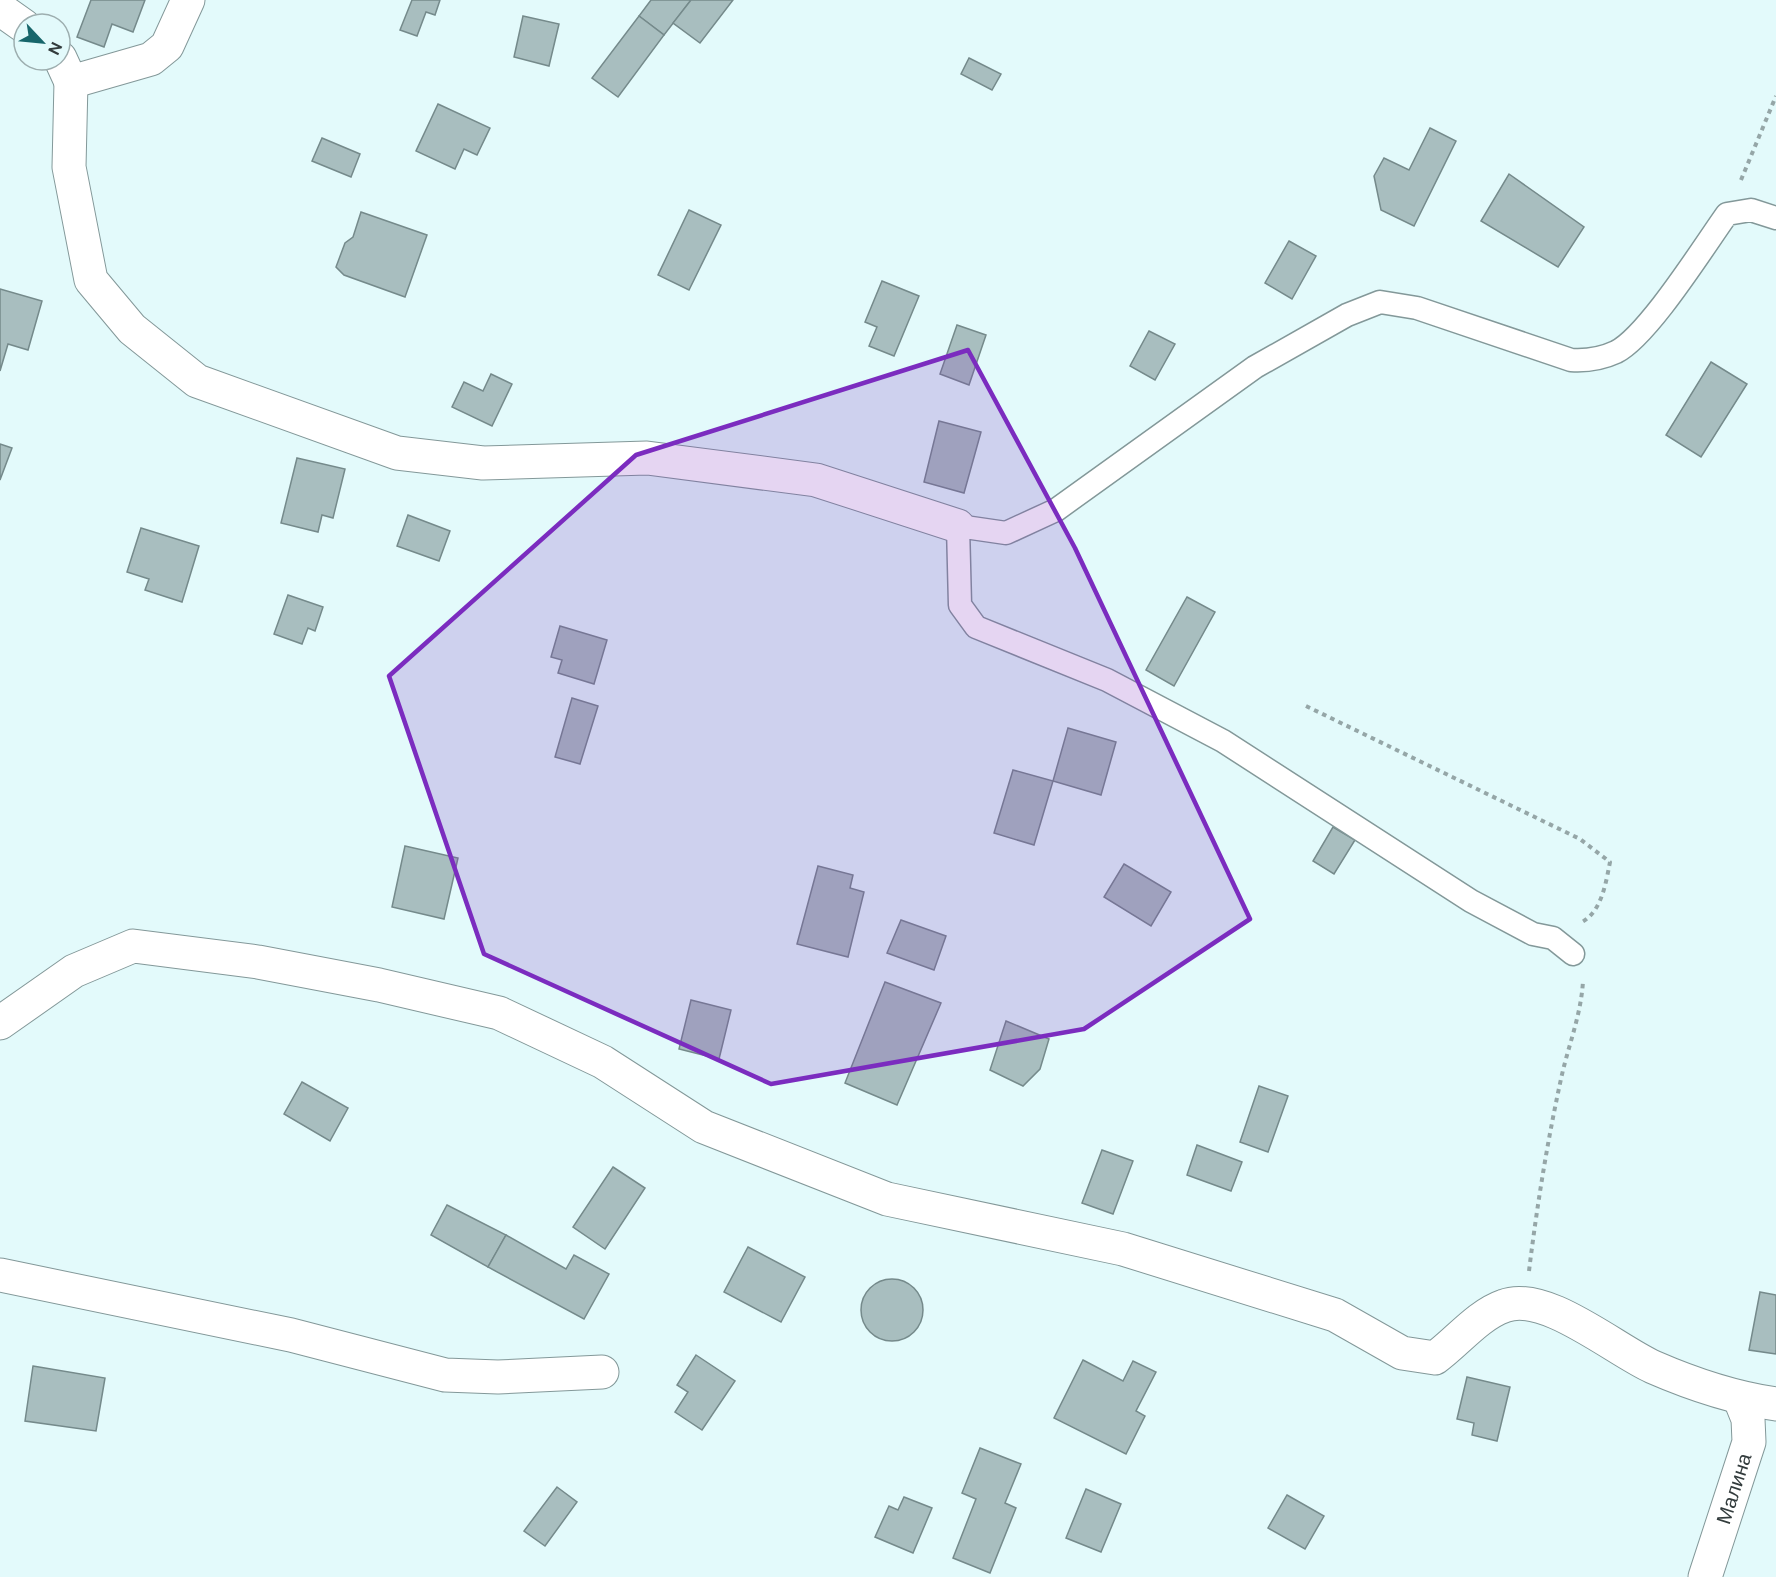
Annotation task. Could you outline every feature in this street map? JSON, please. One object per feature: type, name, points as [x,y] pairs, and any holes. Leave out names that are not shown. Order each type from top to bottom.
[{"type":"street","points":[[72,69],[151,59],[167,46],[188,0]]},
{"type":"street","points":[[66,72],[69,167],[91,279],[132,329],[197,381],[397,453],[483,463],[647,458],[804,478],[958,526]]},
{"type":"street","points":[[0,1023],[74,971],[133,946],[258,962],[378,985],[499,1013],[603,1062],[704,1127],[886,1199],[1123,1249],[1335,1315],[1402,1353],[1435,1358],[1484,1317],[1504,1305],[1525,1302],[1548,1309],[1652,1367],[1740,1399],[1776,1404]]},
{"type":"street","points":[[0,1275],[291,1335],[445,1375],[498,1377],[602,1372]]},
{"type":"street","name":"Малина","points":[[1705,1577],[1749,1442],[1748,1419],[1740,1399]]},
{"type":"lane","points":[[1573,954],[1553,938],[1533,934],[1471,901],[1223,741],[1107,680],[976,627],[960,605],[958,526],[1006,533],[1056,510],[1255,367],[1347,315],[1380,303],[1416,308],[1571,360],[1590,361],[1618,351],[1647,324],[1727,214],[1750,210],[1776,218]]},
{"type":"path","points":[[1727,214],[1776,96]]},
{"type":"path","points":[[1306,706],[1580,839],[1610,862],[1605,886],[1590,917],[1553,938]]},
{"type":"path","points":[[1525,1302],[1542,1168],[1562,1074],[1582,1006],[1583,967],[1573,954]]},
{"type":"highlighted area","points":[[968,350],[1075,548],[1250,919],[1084,1029],[771,1084],[484,954],[389,676],[636,455]]},
{"type":"building","points":[[91,0],[145,0],[133,32],[112,24],[104,47],[77,37]]},
{"type":"building","points":[[412,0],[440,0],[435,15],[426,12],[417,36],[400,30]]},
{"type":"building","points":[[651,0],[691,0],[664,35],[639,16]]},
{"type":"building","points":[[691,0],[733,0],[700,43],[673,23]]},
{"type":"building","points":[[523,16],[559,24],[549,66],[514,57]]},
{"type":"building","points":[[639,16],[664,35],[618,97],[592,78]]},
{"type":"building","points":[[969,58],[1001,74],[992,90],[961,74]]},
{"type":"building","points":[[438,104],[490,128],[477,155],[464,149],[455,169],[416,151]]},
{"type":"building","points":[[1430,128],[1456,141],[1414,226],[1381,210],[1374,176],[1384,158],[1409,170]]},
{"type":"building","points":[[322,138],[360,154],[351,177],[312,161]]},
{"type":"building","points":[[1509,174],[1584,227],[1558,267],[1481,221]]},
{"type":"building","points":[[689,210],[721,225],[689,290],[658,275]]},
{"type":"building","points":[[361,212],[427,235],[405,297],[344,275],[336,267],[345,243],[353,237]]},
{"type":"building","points":[[1289,241],[1316,256],[1292,299],[1265,283]]},
{"type":"building","points":[[882,281],[919,296],[894,356],[869,346],[877,327],[865,322]]},
{"type":"building","points":[[0,289],[42,301],[28,350],[8,344],[0,371]]},
{"type":"building","points":[[957,325],[986,335],[969,385],[940,374]]},
{"type":"building","points":[[1149,331],[1175,344],[1155,380],[1130,366]]},
{"type":"building","points":[[1711,362],[1747,384],[1701,457],[1666,435]]},
{"type":"building","points":[[491,374],[512,384],[492,426],[452,407],[464,382],[483,391]]},
{"type":"building","points":[[939,421],[981,432],[964,493],[924,482]]},
{"type":"building","points":[[0,444],[12,448],[0,480]]},
{"type":"building","points":[[297,458],[345,469],[333,518],[322,515],[318,532],[281,523]]},
{"type":"building","points":[[408,515],[450,531],[439,561],[397,546]]},
{"type":"building","points":[[141,528],[199,546],[182,602],[145,590],[149,579],[127,572]]},
{"type":"building","points":[[288,595],[323,607],[315,631],[308,628],[302,644],[274,634]]},
{"type":"building","points":[[1187,597],[1215,612],[1174,686],[1146,670]]},
{"type":"building","points":[[560,626],[607,640],[594,684],[558,673],[562,660],[551,657]]},
{"type":"building","points":[[572,698],[598,706],[580,764],[555,757]]},
{"type":"building","points":[[1068,728],[1116,742],[1101,795],[1053,781]]},
{"type":"building","points":[[1013,770],[1053,781],[1034,845],[994,833]]},
{"type":"building","points":[[1333,827],[1355,840],[1334,874],[1313,861]]},
{"type":"building","points":[[405,846],[458,858],[444,919],[392,907]]},
{"type":"building","points":[[1124,864],[1171,892],[1151,926],[1104,897]]},
{"type":"building","points":[[818,866],[853,875],[850,888],[864,892],[848,957],[797,944]]},
{"type":"building","points":[[901,920],[946,936],[934,970],[887,953]]},
{"type":"building","points":[[885,982],[941,1003],[897,1105],[845,1083]]},
{"type":"building","points":[[691,1000],[731,1010],[719,1059],[679,1049]]},
{"type":"building","points":[[1006,1021],[1049,1039],[1040,1069],[1023,1086],[990,1070]]},
{"type":"building","points":[[302,1082],[348,1108],[330,1141],[284,1114]]},
{"type":"building","points":[[1259,1086],[1288,1096],[1268,1152],[1240,1142]]},
{"type":"building","points":[[1197,1145],[1242,1162],[1231,1191],[1187,1175]]},
{"type":"building","points":[[1102,1150],[1133,1161],[1113,1214],[1082,1203]]},
{"type":"building","points":[[613,1167],[645,1188],[605,1249],[573,1227]]},
{"type":"building","points":[[447,1205],[506,1235],[488,1267],[431,1235]]},
{"type":"building","points":[[506,1235],[566,1269],[574,1255],[609,1274],[584,1319],[488,1267]]},
{"type":"building","points":[[748,1247],[805,1277],[781,1322],[724,1292]]},
{"type":"building","points":[[886,1279],[898,1279],[914,1288],[921,1298],[923,1310],[921,1322],[914,1332],[898,1341],[886,1341],[875,1336],[866,1327],[861,1316],[861,1304],[866,1293],[875,1284]]},
{"type":"building","points":[[1760,1292],[1776,1295],[1776,1354],[1749,1350]]},
{"type":"building","points":[[696,1355],[735,1381],[702,1430],[675,1412],[688,1392],[677,1385]]},
{"type":"building","points":[[1083,1360],[1123,1381],[1133,1361],[1156,1372],[1136,1411],[1145,1416],[1126,1454],[1054,1418]]},
{"type":"building","points":[[33,1366],[105,1378],[96,1431],[25,1421]]},
{"type":"building","points":[[1467,1377],[1510,1387],[1497,1441],[1472,1435],[1474,1423],[1457,1419]]},
{"type":"building","points":[[980,1448],[1021,1464],[1005,1503],[1016,1508],[990,1573],[953,1558],[976,1499],[962,1493]]},
{"type":"building","points":[[557,1487],[577,1502],[545,1546],[524,1531]]},
{"type":"building","points":[[1086,1489],[1121,1504],[1101,1552],[1066,1538]]},
{"type":"building","points":[[1287,1495],[1324,1516],[1305,1549],[1268,1528]]},
{"type":"building","points":[[904,1497],[932,1508],[913,1553],[875,1537],[889,1506],[898,1510]]}]
